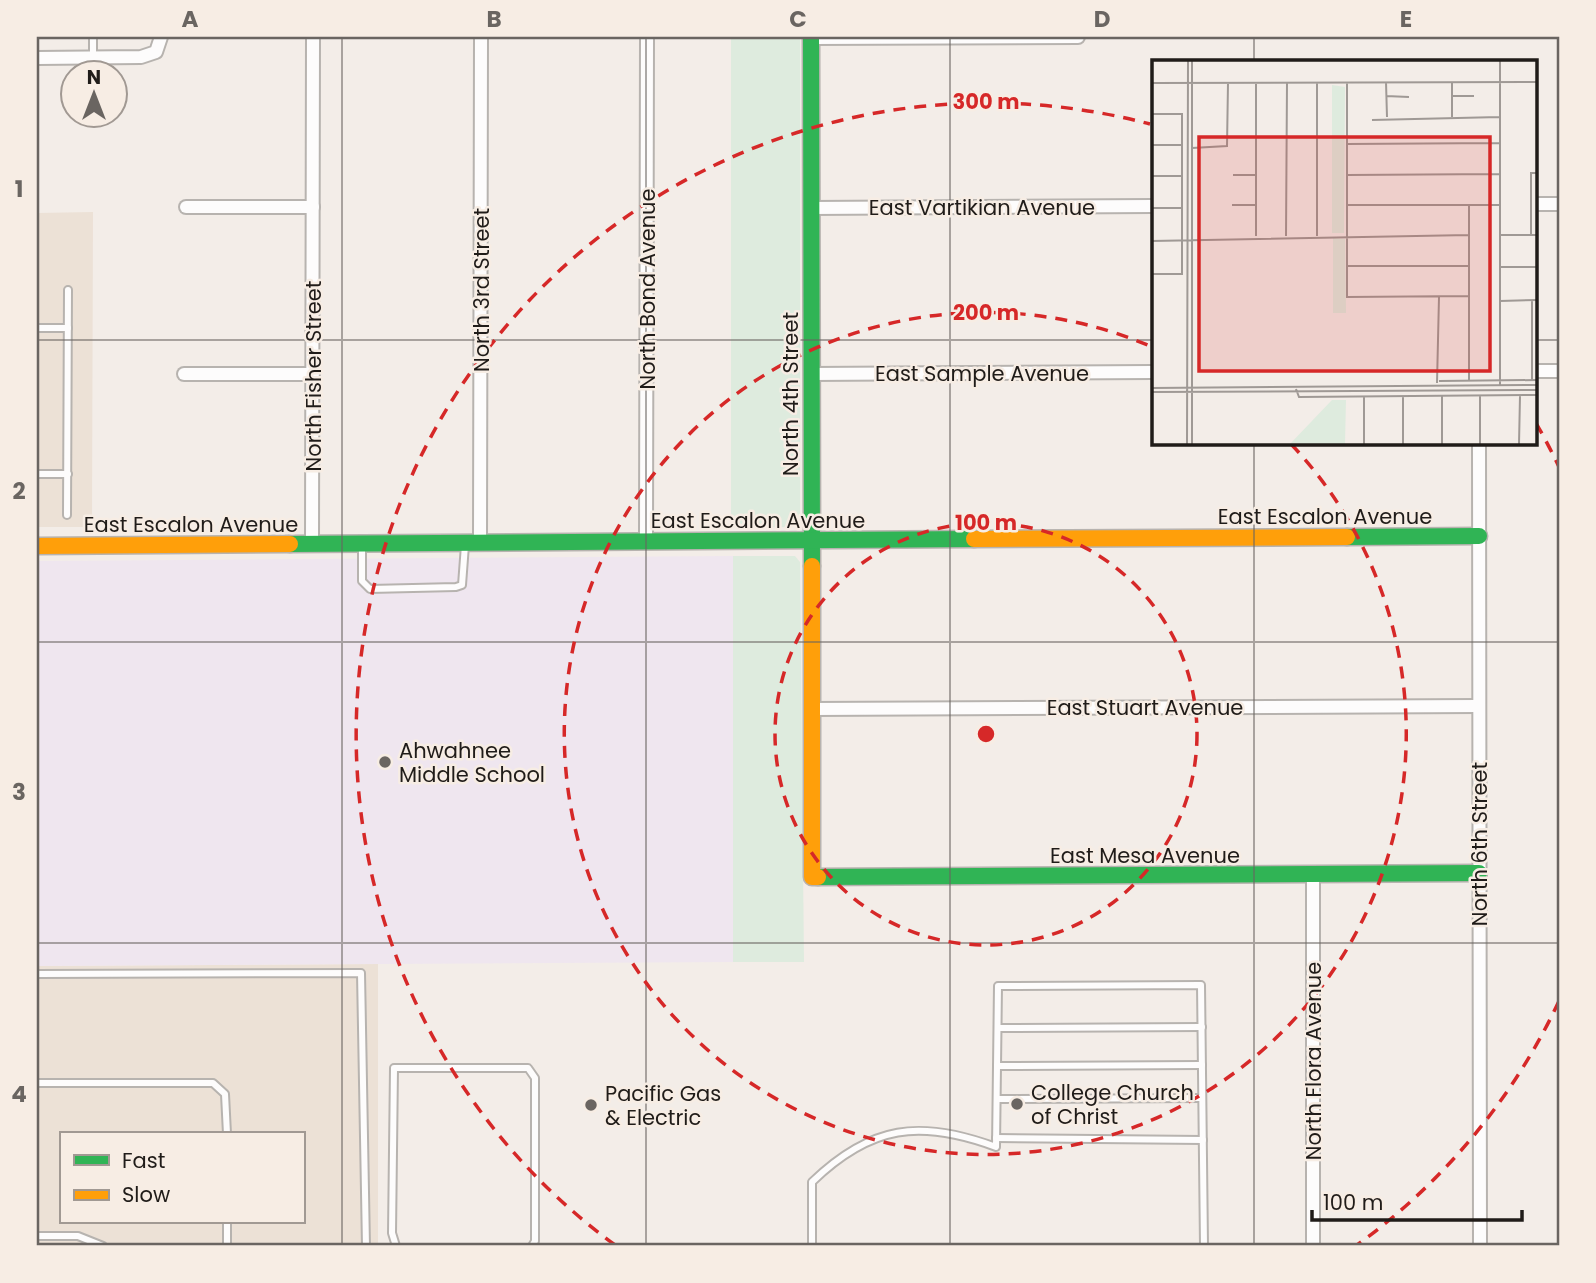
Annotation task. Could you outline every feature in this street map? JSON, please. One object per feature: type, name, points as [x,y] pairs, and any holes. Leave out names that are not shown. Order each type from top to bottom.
[{"type":"street","points":[[37,58],[141,57],[156,52],[161,37]]},
{"type":"street","name":"North Fisher Street","points":[[312,544],[313,37]]},
{"type":"street","name":"North 3rd Street","points":[[473,543],[481,37]]},
{"type":"street","name":"North Bond Avenue","points":[[646,542],[647,37]]},
{"type":"street","points":[[811,37],[1078,37]]},
{"type":"street","name":"North 4th Street","points":[[811,37],[812,877]]},
{"type":"street","points":[[1536,204],[1559,204]]},
{"type":"street","name":"East Vartikian Avenue","points":[[811,208],[1152,206]]},
{"type":"street","points":[[186,207],[313,207]]},
{"type":"street","points":[[1536,371],[1559,371]]},
{"type":"street","name":"East Sample Avenue","points":[[811,374],[1152,372]]},
{"type":"street","points":[[184,374],[313,374]]},
{"type":"street","name":"North 6th Street","points":[[1479,444],[1480,1246]]},
{"type":"street","name":"East Escalon Avenue","points":[[37,546],[1479,536]]},
{"type":"street","name":"East Stuart Avenue","points":[[812,709],[1478,706]]},
{"type":"street","name":"East Mesa Avenue","points":[[812,877],[1479,873]]},
{"type":"street","name":"North Flora Avenue","points":[[1313,875],[1313,1246]]},
{"type":"lane","points":[[93,37],[93,58]]},
{"type":"lane","points":[[67,515],[68,290]]},
{"type":"lane","points":[[37,328],[68,328]]},
{"type":"lane","points":[[37,474],[68,474]]},
{"type":"lane","points":[[362,543],[362,581],[370,589],[462,585],[473,543]]},
{"type":"lane","points":[[37,974],[360,973],[366,1246]]},
{"type":"lane","points":[[812,1246],[812,1182],[835,1159],[873,1138],[930,1128],[996,1147],[998,986],[1201,985],[1203,1246]]},
{"type":"lane","points":[[998,1028],[1202,1027]]},
{"type":"lane","points":[[997,1066],[1202,1065]]},
{"type":"lane","points":[[396,1246],[392,1219],[394,1068],[532,1070],[535,1078],[536,1241],[532,1246]]},
{"type":"lane","points":[[37,1083],[213,1083],[225,1094],[227,1132]]},
{"type":"lane","points":[[997,1099],[1202,1098]]},
{"type":"lane","points":[[996,1138],[1203,1140]]},
{"type":"lane","points":[[227,1224],[227,1246]]},
{"type":"lane","points":[[37,1236],[78,1236],[103,1246]]},
{"type":"shaded area","points":[[93,212],[92,527],[37,527],[37,213]]},
{"type":"shaded area","name":"Ahwahnee Middle School","points":[[733,556],[733,962],[37,966],[37,561]]},
{"type":"shaded area","points":[[378,964],[378,1246],[37,1246],[37,966]]},
{"type":"green space","points":[[731,37],[800,37],[800,522],[795,527],[731,528]]},
{"type":"green space","points":[[733,556],[795,556],[800,562],[804,962],[733,962]]},
{"type":"traffic: fast","points":[[811,37],[812,566]]},
{"type":"traffic: fast","points":[[1347,537],[1479,536]]},
{"type":"traffic: fast","points":[[290,544],[974,539]]},
{"type":"traffic: fast","points":[[818,877],[1479,873]]},
{"type":"traffic: slow","points":[[974,539],[1347,537]]},
{"type":"traffic: slow","points":[[37,546],[290,544]]},
{"type":"traffic: slow","points":[[812,566],[812,877],[818,877]]},
{"type":"place","name":"Ahwahnee Middle School","points":[[385,762]]},
{"type":"place","name":"College Church of Christ","points":[[1017,1104]]},
{"type":"place","name":"Pacific Gas & Electric","points":[[591,1105]]}]
